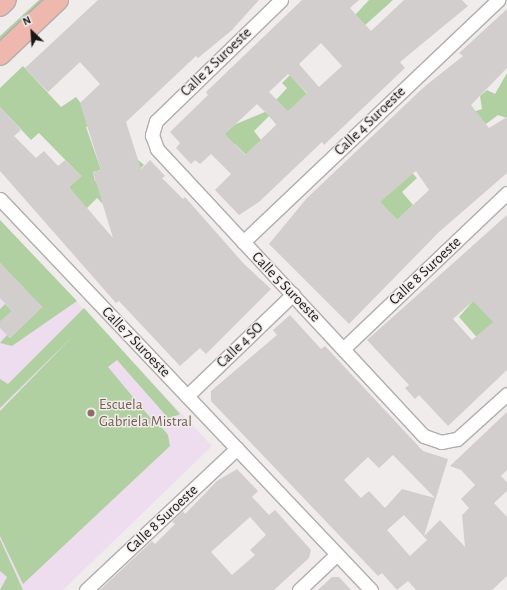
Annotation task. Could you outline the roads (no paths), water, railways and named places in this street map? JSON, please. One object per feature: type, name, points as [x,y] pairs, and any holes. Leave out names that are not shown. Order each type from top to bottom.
[{"type":"main road","points":[[0,6],[6,0]]},
{"type":"main road","points":[[0,54],[58,0]]},
{"type":"street","name":"Calle 2 Suroeste","points":[[153,127],[162,113],[281,0]]},
{"type":"street","name":"Calle 4 Suroeste","points":[[243,242],[498,0]]},
{"type":"street","name":"Calle 5 Suroeste","points":[[153,127],[157,149],[432,441],[457,439],[507,394]]},
{"type":"street","name":"Calle 8 Suroeste","points":[[344,348],[507,193]]},
{"type":"street","name":"Calle 7 Suroeste","points":[[0,199],[371,590]]},
{"type":"street","name":"Calle 4 SO","points":[[187,396],[293,294]]},
{"type":"street","name":"Calle 8 Suroeste","points":[[86,590],[237,448]]},
{"type":"street","points":[[299,590],[337,554]]},
{"type":"place","name":"Escuela Gabriela Mistral","points":[[91,413]]}]
